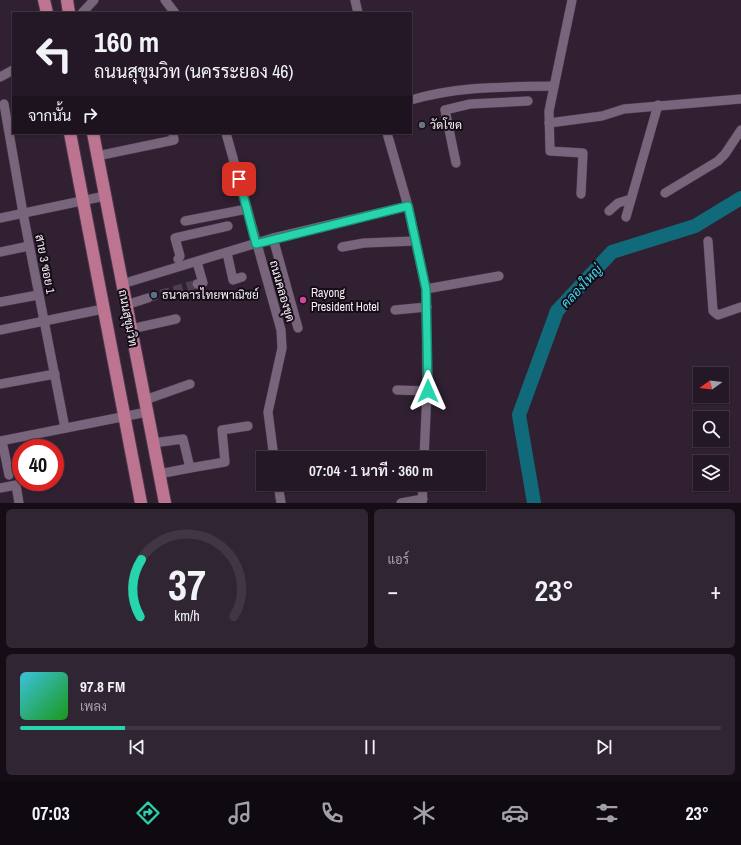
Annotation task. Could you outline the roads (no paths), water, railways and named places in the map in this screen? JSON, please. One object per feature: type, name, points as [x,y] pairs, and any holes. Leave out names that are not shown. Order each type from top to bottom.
[{"type":"main road","points":[[44,0],[47,12]]},
{"type":"main road","points":[[67,0],[69,12]]},
{"type":"main road","name":"ถนนสุขุมวิท","points":[[70,134],[141,503]]},
{"type":"main road","name":"ถนนสุขุมวิท","points":[[93,134],[165,503]]},
{"type":"street","points":[[83,12],[94,0]]},
{"type":"street","points":[[165,0],[174,12]]},
{"type":"street","points":[[355,0],[358,12]]},
{"type":"street","points":[[572,0],[553,86],[549,123],[550,151],[583,153],[581,194]]},
{"type":"street","points":[[0,77],[12,71]]},
{"type":"street","points":[[412,100],[433,94],[468,88],[553,86]]},
{"type":"street","points":[[468,88],[470,104]]},
{"type":"street","points":[[549,123],[602,116],[618,110],[741,98]]},
{"type":"street","points":[[456,163],[445,110],[470,104],[528,101]]},
{"type":"street","name":"สาย 3 ซอย 1","points":[[6,104],[23,214],[55,374],[64,428]]},
{"type":"street","points":[[626,217],[658,106]]},
{"type":"street","points":[[665,194],[718,161],[725,154],[741,130]]},
{"type":"street","points":[[97,156],[174,140],[173,134]]},
{"type":"street","name":"ถนนคลองขุด","points":[[226,134],[281,330],[282,340],[280,360],[269,398],[268,412],[273,451]]},
{"type":"street","points":[[387,134],[408,206],[426,289],[428,391],[424,451]]},
{"type":"street","points":[[0,218],[105,196]]},
{"type":"street","points":[[609,211],[618,203],[631,198]]},
{"type":"street","points":[[122,284],[177,264],[197,262],[273,238],[408,206]]},
{"type":"street","points":[[185,221],[247,209]]},
{"type":"street","points":[[177,264],[180,256],[175,238],[228,226]]},
{"type":"street","points":[[273,238],[298,328]]},
{"type":"street","points":[[170,241],[177,264]]},
{"type":"street","points":[[342,247],[364,243],[415,241]]},
{"type":"street","points":[[708,241],[713,310],[718,315],[741,307]]},
{"type":"street","points":[[0,252],[29,246]]},
{"type":"street","points":[[227,253],[233,280],[242,277]]},
{"type":"street","points":[[197,262],[203,283],[197,284]]},
{"type":"street","points":[[426,289],[499,276]]},
{"type":"street","points":[[268,284],[284,280]]},
{"type":"street","points":[[0,302],[38,295]]},
{"type":"street","points":[[126,304],[148,298]]},
{"type":"street","points":[[394,310],[427,307]]},
{"type":"street","points":[[0,330],[103,309]]},
{"type":"street","points":[[131,329],[176,319]]},
{"type":"street","points":[[0,384],[55,374]]},
{"type":"street","points":[[9,475],[1,441],[124,416],[190,384]]},
{"type":"street","points":[[397,390],[428,391]]},
{"type":"street","points":[[159,474],[225,462],[222,430],[248,426]]},
{"type":"street","points":[[153,444],[183,439],[190,468]]},
{"type":"street","points":[[0,488],[16,486],[19,503]]},
{"type":"street","points":[[279,491],[281,503]]},
{"type":"street","points":[[401,503],[422,501],[423,491]]},
{"type":"waterway","name":"คลองใหญ่","points":[[534,503],[519,415],[557,311],[612,252],[695,226],[741,198]]},
{"type":"tunnel","points":[[148,298],[197,284]]},
{"type":"place","name":"วัดโขด","points":[[422,125]]},
{"type":"place","name":"ธนาคารไทยพาณิชย์","points":[[154,295]]},
{"type":"place","name":"Rayong President Hotel","points":[[303,300]]}]
